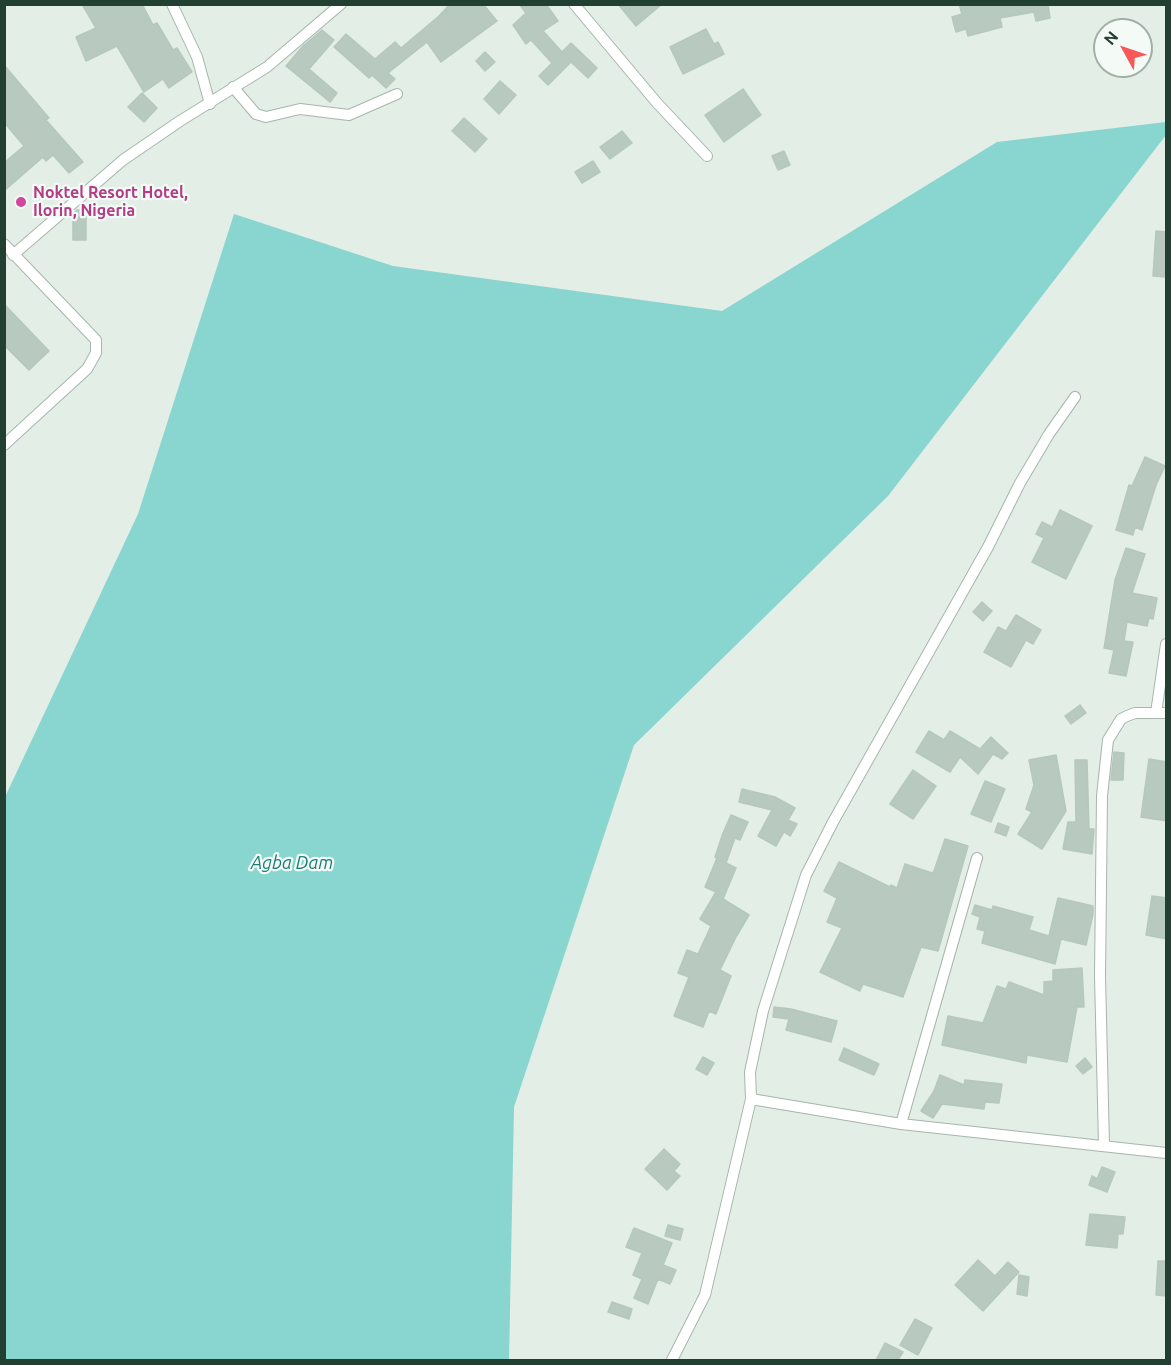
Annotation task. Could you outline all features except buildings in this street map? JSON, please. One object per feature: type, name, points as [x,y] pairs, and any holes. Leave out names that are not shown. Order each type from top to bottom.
[{"type":"street","points":[[13,255],[123,160],[180,121],[267,67],[340,4]]},
{"type":"street","points":[[574,4],[657,103],[707,156]]},
{"type":"street","points":[[174,5],[198,57],[210,104]]},
{"type":"street","points":[[233,87],[256,114],[266,117],[300,109],[349,115],[397,94]]},
{"type":"street","points":[[4,244],[96,340],[96,352],[87,369],[4,445]]},
{"type":"street","points":[[672,1360],[705,1295],[751,1099],[750,1072],[763,1011],[806,875],[833,822],[988,547],[1020,483],[1049,434],[1076,397]]},
{"type":"street","points":[[1104,1145],[1100,965],[1102,796],[1108,740],[1121,718],[1135,713],[1161,713],[1167,644]]},
{"type":"street","points":[[902,1124],[977,858]]},
{"type":"street","points":[[751,1099],[902,1124],[1167,1153]]},
{"type":"water","name":"Agba Dam","points":[[1166,122],[1166,135],[888,496],[634,745],[514,1107],[509,1360],[5,1360],[5,797],[138,514],[234,214],[393,266],[722,311],[997,142]]},
{"type":"place","name":"Noktel Resort Hotel, Ilorin, Nigeria","points":[[21,202]]}]
